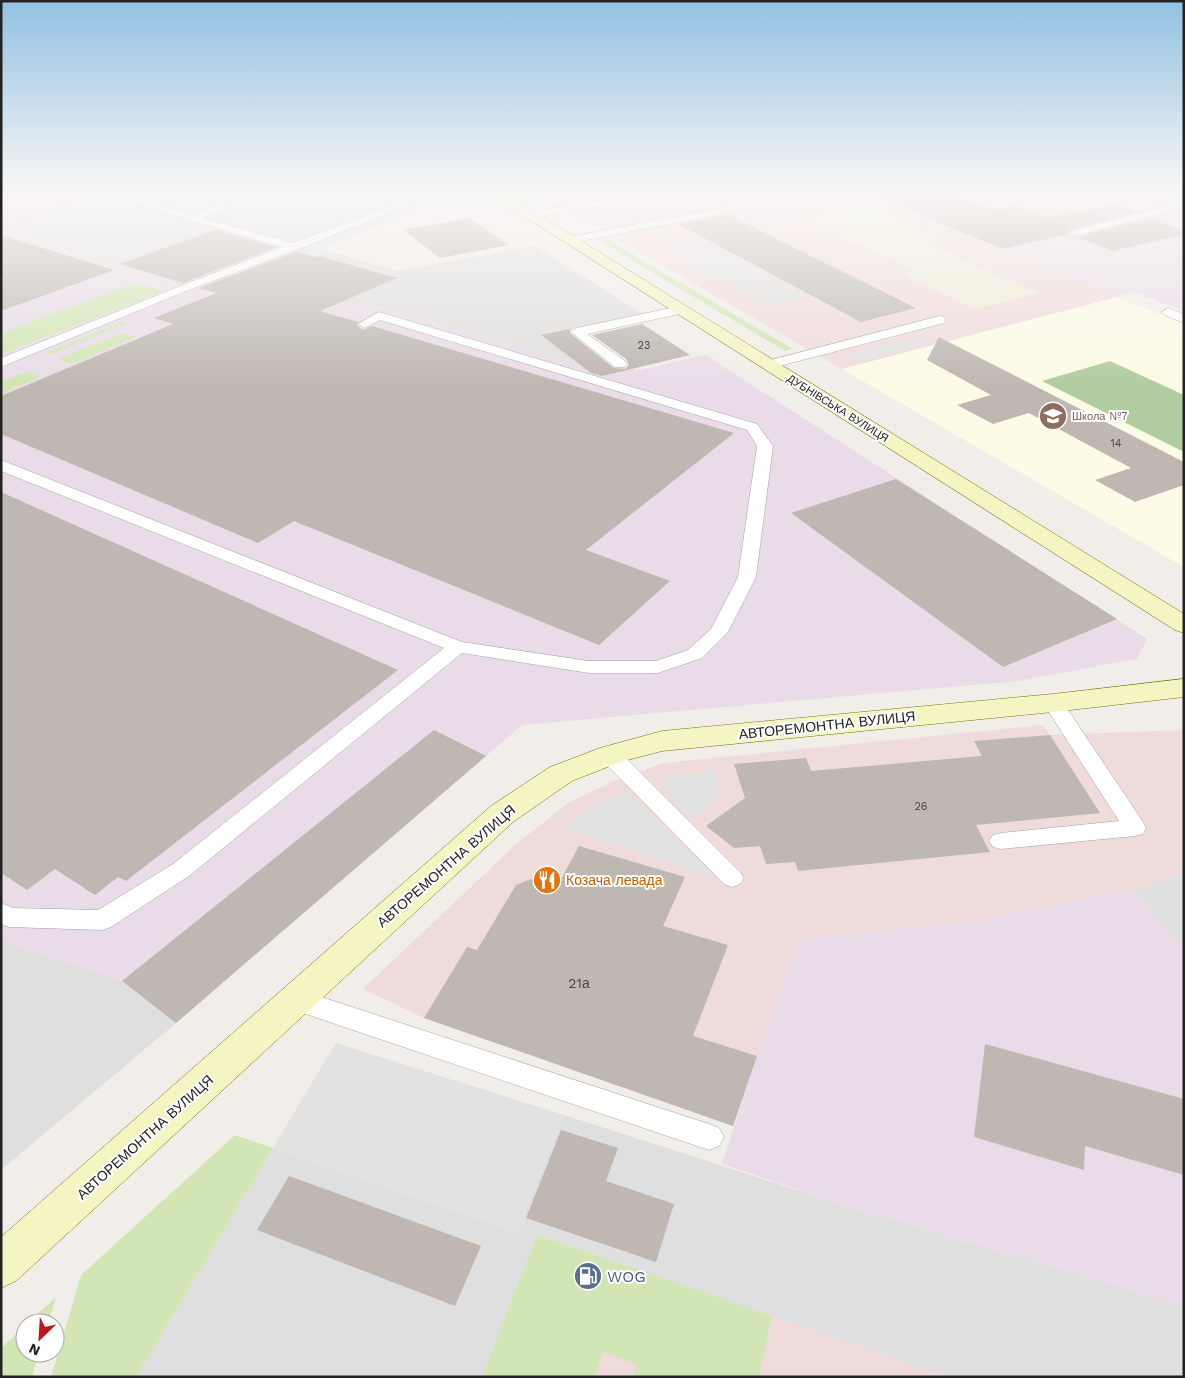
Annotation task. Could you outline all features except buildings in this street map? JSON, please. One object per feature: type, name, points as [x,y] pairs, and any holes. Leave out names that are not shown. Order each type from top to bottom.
[{"type":"main road","name":"ДУБНІВСЬКА ВУЛИЦЯ","points":[[596,256],[1184,625]]},
{"type":"main road","name":"АВТОРЕМОНТНА ВУЛИЦЯ","points":[[1,1266],[502,814],[561,774],[610,755],[662,741],[1053,703],[1184,688]]},
{"type":"lane","points":[[1,363],[188,287],[270,256]]},
{"type":"lane","points":[[620,364],[577,332],[680,310]]},
{"type":"lane","points":[[1168,312],[1184,319]]},
{"type":"lane","points":[[1,465],[458,647],[589,667],[658,667],[695,654],[719,632],[747,577],[765,446],[752,427],[379,316],[364,324]]},
{"type":"lane","points":[[768,365],[940,320]]},
{"type":"lane","points":[[1,912],[9,917],[102,920],[181,870],[458,647]]},
{"type":"lane","points":[[1001,841],[1135,828],[1053,703]]},
{"type":"lane","points":[[610,755],[732,878]]},
{"type":"lane","points":[[297,1000],[709,1137]]},
{"type":"shaded area","points":[[1,256],[87,256],[191,288],[198,285],[226,293],[276,315],[366,303],[579,364],[640,370],[705,355],[1147,639],[1137,659],[1018,681],[522,725],[176,1023],[122,981],[1,940]]},
{"type":"shaded area","points":[[86,256],[347,256],[398,271],[478,256],[551,256],[642,313],[542,335],[579,364],[366,303],[276,315]]},
{"type":"shaded area","points":[[647,256],[1019,256],[1117,297],[842,369]]},
{"type":"shaded area","points":[[679,256],[733,256],[809,297],[767,306]]},
{"type":"shaded area","points":[[1019,256],[1184,256],[1184,311],[1134,292],[1117,297]]},
{"type":"shaded area","name":"Школа №7","points":[[1117,297],[1184,324],[1184,567],[842,369]]},
{"type":"shaded area","points":[[918,336],[930,342],[858,362],[846,355]]},
{"type":"shaded area","points":[[1043,725],[1050,735],[1184,730],[1184,873],[1132,889],[975,921],[800,939],[733,1126],[424,1018],[363,989],[515,845],[568,803],[612,782],[663,763]]},
{"type":"shaded area","points":[[715,769],[719,791],[712,805],[689,819],[658,780]]},
{"type":"shaded area","points":[[625,792],[720,880],[563,827],[598,804]]},
{"type":"shaded area","points":[[1184,873],[1184,948],[1177,943],[1132,889]]},
{"type":"shaded area","points":[[1132,889],[1177,943],[1184,948],[1184,1306],[853,1208],[722,1164],[757,1056],[800,939],[975,921]]},
{"type":"shaded area","points":[[1,940],[122,981],[176,1023],[1,1170]]},
{"type":"shaded area","points":[[336,1043],[564,1115],[516,1232],[273,1148]]},
{"type":"shaded area","points":[[564,1115],[853,1208],[1184,1306],[1184,1377],[946,1377],[537,1235],[482,1377],[136,1377],[273,1148],[516,1232]]},
{"type":"shaded area","name":"WOG","points":[[537,1235],[772,1316],[946,1377],[482,1377]]},
{"type":"green space","points":[[625,256],[635,256],[793,349],[785,351]]},
{"type":"green space","points":[[882,256],[957,256],[1038,293],[974,309],[902,274],[913,271]]},
{"type":"green space","points":[[135,283],[163,291],[1,354],[1,333]]},
{"type":"green space","points":[[122,322],[127,323],[50,355],[45,353]]},
{"type":"green space","points":[[122,333],[135,337],[72,364],[59,359]]},
{"type":"green space","points":[[1110,361],[1184,395],[1184,452],[1042,381]]},
{"type":"green space","points":[[26,372],[40,377],[1,394],[1,382]]},
{"type":"green space","points":[[235,1135],[273,1148],[136,1377],[51,1377],[55,1363],[65,1363],[65,1329],[81,1275]]},
{"type":"green space","name":"WOG","points":[[537,1235],[772,1316],[759,1377],[633,1377],[636,1364],[603,1352],[594,1377],[482,1377]]},
{"type":"green space","points":[[56,1297],[51,1313],[39,1313]]},
{"type":"green space","points":[[15,1335],[15,1363],[36,1363],[32,1377],[1,1377],[1,1348]]},
{"type":"place","name":"Школа №7","points":[[1053,416]]},
{"type":"place","name":"Козача левада","points":[[547,880]]},
{"type":"place","name":"WOG","points":[[588,1276]]}]
